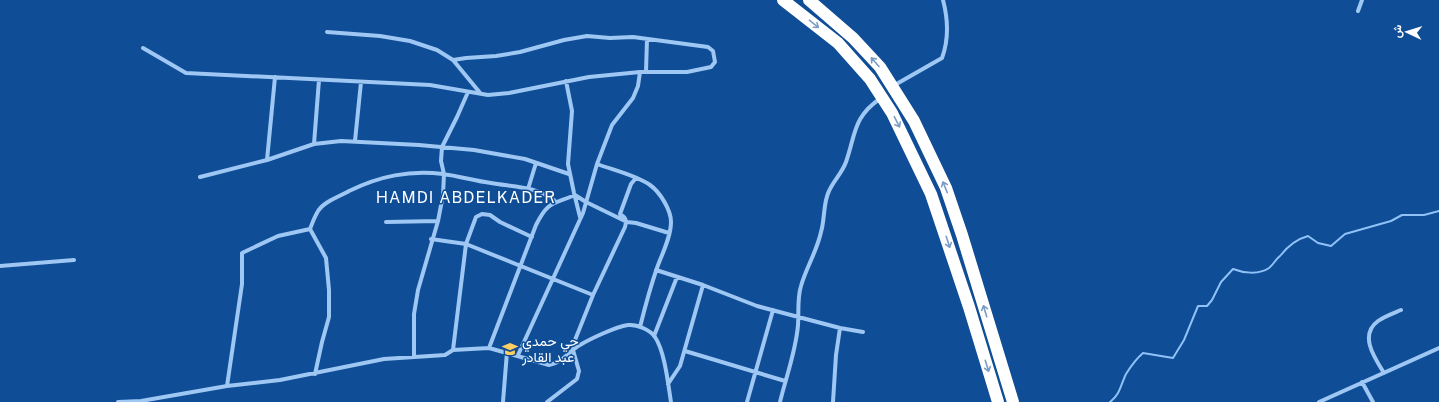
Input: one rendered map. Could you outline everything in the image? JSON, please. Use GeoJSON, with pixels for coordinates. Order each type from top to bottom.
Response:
{"type":"FeatureCollection","features":[{"type":"Feature","properties":{"kind":"highway"},"geometry":{"type":"LineString","coordinates":[[783,0],[838,43],[882,96],[902,130],[931,194],[964,292],[998,402]]}},
{"type":"Feature","properties":{"kind":"highway"},"geometry":{"type":"LineString","coordinates":[[809,0],[853,38],[880,67],[914,121],[946,188],[962,235],[1013,402]]}},
{"type":"Feature","properties":{"kind":"street"},"geometry":{"type":"LineString","coordinates":[[893,86],[942,58],[945,51],[948,32],[943,0]]}},
{"type":"Feature","properties":{"kind":"street"},"geometry":{"type":"LineString","coordinates":[[1358,11],[1362,0]]}},
{"type":"Feature","properties":{"kind":"street"},"geometry":{"type":"LineString","coordinates":[[327,32],[380,36],[410,41],[437,50],[453,60],[482,94]]}},
{"type":"Feature","properties":{"kind":"street"},"geometry":{"type":"LineString","coordinates":[[142,48],[186,73],[430,85],[488,95],[509,93],[589,77],[640,72],[687,72],[711,67],[715,62],[713,51],[708,47],[633,37],[610,38],[580,36],[502,55],[453,60]]}},
{"type":"Feature","properties":{"kind":"street"},"geometry":{"type":"LineString","coordinates":[[646,72],[647,39]]}},
{"type":"Feature","properties":{"kind":"street"},"geometry":{"type":"LineString","coordinates":[[518,355],[580,217],[597,164],[612,125],[633,98],[638,86],[640,72]]}},
{"type":"Feature","properties":{"kind":"street"},"geometry":{"type":"LineString","coordinates":[[267,160],[275,77]]}},
{"type":"Feature","properties":{"kind":"street"},"geometry":{"type":"LineString","coordinates":[[314,144],[319,80]]}},
{"type":"Feature","properties":{"kind":"street"},"geometry":{"type":"LineString","coordinates":[[566,81],[572,111],[568,164],[580,217]]}},
{"type":"Feature","properties":{"kind":"street"},"geometry":{"type":"LineString","coordinates":[[355,141],[361,82]]}},
{"type":"Feature","properties":{"kind":"street"},"geometry":{"type":"LineString","coordinates":[[414,357],[414,314],[418,290],[431,239],[438,220],[443,195],[444,174],[441,161],[442,147],[468,92]]}},
{"type":"Feature","properties":{"kind":"street"},"geometry":{"type":"LineString","coordinates":[[780,402],[798,325],[801,286],[822,232],[828,192],[846,162],[859,120],[871,105],[882,96]]}},
{"type":"Feature","properties":{"kind":"street"},"geometry":{"type":"LineString","coordinates":[[200,178],[267,160],[314,144],[341,141],[442,147],[481,151],[525,159],[570,174]]}},
{"type":"Feature","properties":{"kind":"street"},"geometry":{"type":"LineString","coordinates":[[528,189],[536,163]]}},
{"type":"Feature","properties":{"kind":"street"},"geometry":{"type":"LineString","coordinates":[[597,164],[642,181],[656,191],[667,207],[670,215],[671,222],[669,233],[656,270],[640,327]]}},
{"type":"Feature","properties":{"kind":"street"},"geometry":{"type":"LineString","coordinates":[[310,229],[317,211],[329,202],[367,182],[398,174],[444,174],[545,193],[556,202]]}},
{"type":"Feature","properties":{"kind":"street"},"geometry":{"type":"LineString","coordinates":[[624,219],[620,214],[631,184],[636,178]]}},
{"type":"Feature","properties":{"kind":"street"},"geometry":{"type":"LineString","coordinates":[[575,195],[586,202],[624,219],[669,233]]}},
{"type":"Feature","properties":{"kind":"street"},"geometry":{"type":"LineString","coordinates":[[489,348],[543,212],[549,205],[575,195]]}},
{"type":"Feature","properties":{"kind":"street"},"geometry":{"type":"LineString","coordinates":[[453,350],[466,244],[476,217],[482,214],[490,215],[500,222],[532,237]]}},
{"type":"Feature","properties":{"kind":"street"},"geometry":{"type":"LineString","coordinates":[[547,402],[577,379],[579,371],[574,350],[575,340],[624,219]]}},
{"type":"Feature","properties":{"kind":"street"},"geometry":{"type":"LineString","coordinates":[[386,222],[438,220]]}},
{"type":"Feature","properties":{"kind":"street"},"geometry":{"type":"LineString","coordinates":[[310,229],[326,258],[329,290],[329,317],[315,374]]}},
{"type":"Feature","properties":{"kind":"street"},"geometry":{"type":"LineString","coordinates":[[227,386],[242,284],[242,253],[278,236],[310,229]]}},
{"type":"Feature","properties":{"kind":"street"},"geometry":{"type":"LineString","coordinates":[[431,239],[466,244],[593,295]]}},
{"type":"Feature","properties":{"kind":"street"},"geometry":{"type":"LineString","coordinates":[[0,266],[74,260]]}},
{"type":"Feature","properties":{"kind":"street"},"geometry":{"type":"LineString","coordinates":[[656,270],[702,285],[734,298],[798,318],[863,332]]}},
{"type":"Feature","properties":{"kind":"street"},"geometry":{"type":"LineString","coordinates":[[654,336],[677,277]]}},
{"type":"Feature","properties":{"kind":"street"},"geometry":{"type":"LineString","coordinates":[[668,384],[678,370],[685,351],[702,285]]}},
{"type":"Feature","properties":{"kind":"street"},"geometry":{"type":"LineString","coordinates":[[747,402],[773,310]]}},
{"type":"Feature","properties":{"kind":"street"},"geometry":{"type":"LineString","coordinates":[[1384,373],[1376,362],[1371,349],[1368,339],[1369,333],[1372,327],[1379,321],[1401,310]]}},
{"type":"Feature","properties":{"kind":"street"},"geometry":{"type":"LineString","coordinates":[[118,402],[141,401],[227,386],[280,380],[384,359],[445,355],[453,350],[489,348],[549,365],[555,364],[581,344],[628,325],[640,327],[649,331],[654,336],[660,349],[672,402]]}},
{"type":"Feature","properties":{"kind":"street"},"geometry":{"type":"LineString","coordinates":[[833,402],[836,355],[840,328]]}},
{"type":"Feature","properties":{"kind":"street"},"geometry":{"type":"LineString","coordinates":[[575,340],[581,344]]}},
{"type":"Feature","properties":{"kind":"street"},"geometry":{"type":"LineString","coordinates":[[1319,402],[1439,348]]}},
{"type":"Feature","properties":{"kind":"street"},"geometry":{"type":"LineString","coordinates":[[685,351],[785,381]]}},
{"type":"Feature","properties":{"kind":"street"},"geometry":{"type":"LineString","coordinates":[[503,402],[507,352]]}},
{"type":"Feature","properties":{"kind":"street"},"geometry":{"type":"LineString","coordinates":[[1362,382],[1373,402]]}},
{"type":"Feature","properties":{"kind":"waterway"},"geometry":{"type":"LineString","coordinates":[[1110,402],[1118,393],[1130,368],[1143,353],[1173,358],[1184,340],[1198,306],[1207,306],[1212,300],[1221,282],[1233,269],[1241,272],[1261,272],[1270,267],[1292,244],[1308,236],[1318,243],[1331,246],[1345,234],[1391,221],[1402,215],[1424,215],[1439,211]]}},
{"type":"Feature","properties":{"kind":"place","name":"حي حمدي عبد القادر"},"geometry":{"type":"Point","coordinates":[510,349]}},
{"type":"Feature","properties":{"kind":"district","name":"HAMDI ABDELKADER"},"geometry":{"type":"Point","coordinates":[466,197]}}]}
